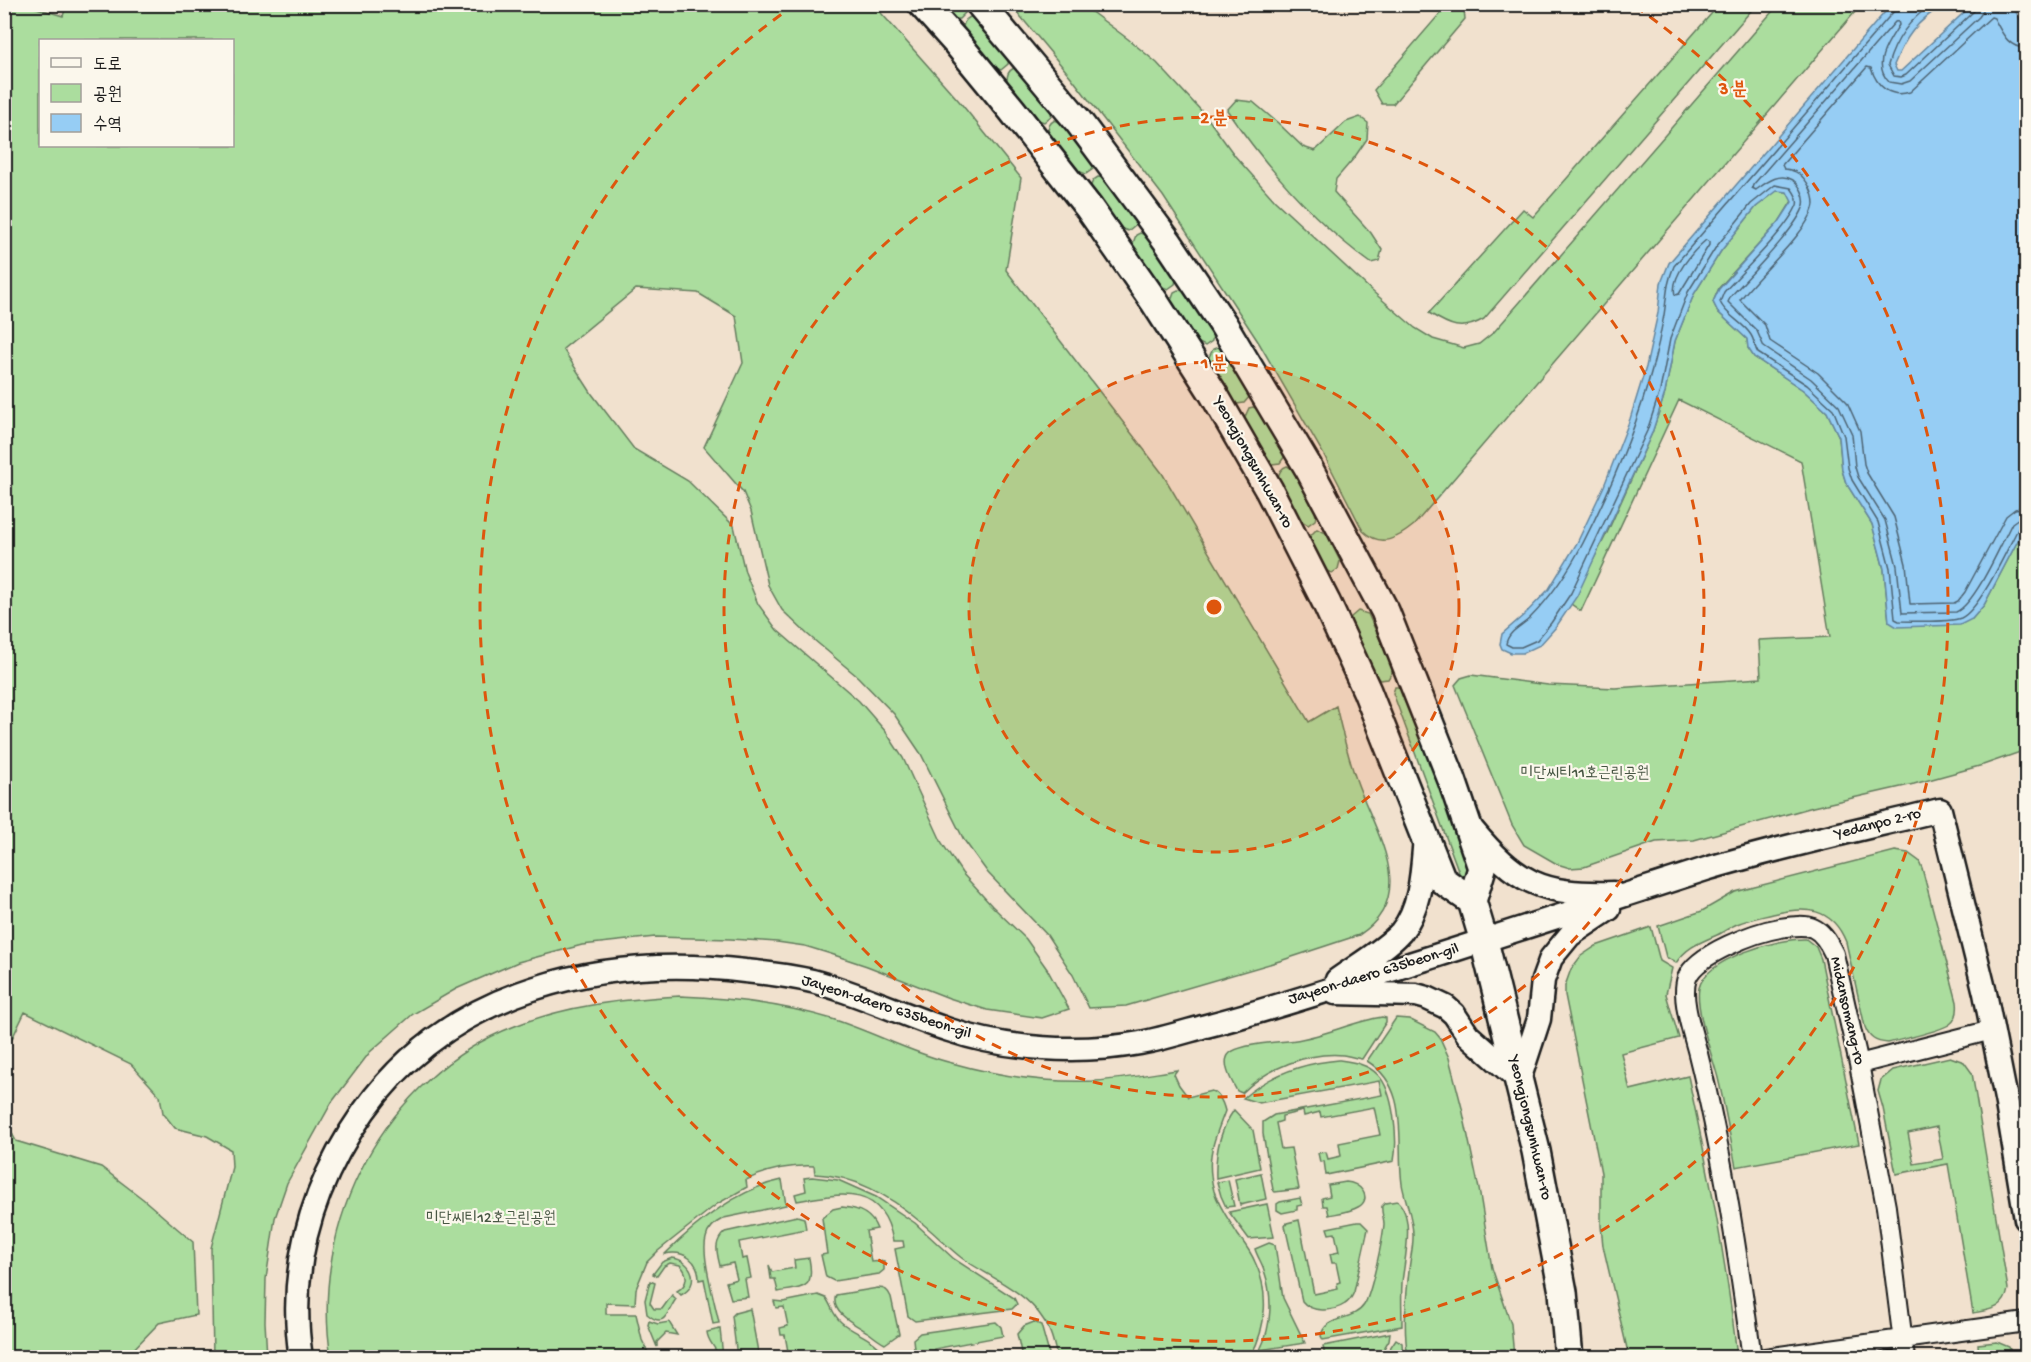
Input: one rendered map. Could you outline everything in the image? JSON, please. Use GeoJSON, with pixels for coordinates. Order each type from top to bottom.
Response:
{"type":"FeatureCollection","features":[{"type":"Feature","properties":{"kind":"main road","name":"Yeongjongsunhwan-ro"},"geometry":{"type":"LineString","coordinates":[[922,4],[984,76],[1089,208],[1154,301],[1213,393],[1269,490],[1326,602],[1367,692],[1442,880],[1472,901],[1485,941],[1536,1151],[1563,1292],[1569,1358]]}},
{"type":"Feature","properties":{"kind":"main road"},"geometry":{"type":"LineString","coordinates":[[980,4],[1039,72],[1117,171],[1168,242],[1223,324],[1308,466],[1385,611],[1452,780],[1482,868],[1472,901]]}},
{"type":"Feature","properties":{"kind":"street","name":"Yedanpo 2-ro"},"geometry":{"type":"LineString","coordinates":[[1485,941],[1707,869],[1796,844],[1940,810],[1985,993],[2007,1104],[2026,1219]]}},
{"type":"Feature","properties":{"kind":"street"},"geometry":{"type":"LineString","coordinates":[[1466,822],[1501,861],[1537,884],[1564,892],[1589,894],[1636,892]]}},
{"type":"Feature","properties":{"kind":"street"},"geometry":{"type":"LineString","coordinates":[[1321,992],[1391,941],[1405,927],[1419,893],[1425,836]]}},
{"type":"Feature","properties":{"kind":"street"},"geometry":{"type":"LineString","coordinates":[[1321,992],[1388,996],[1416,995],[1427,998],[1446,1007],[1454,1014],[1468,1035],[1519,1080],[1539,1019],[1543,980],[1555,953],[1570,935],[1636,892]]}},
{"type":"Feature","properties":{"kind":"street","name":"Midansomang-ro"},"geometry":{"type":"LineString","coordinates":[[1752,1358],[1721,1159],[1685,994],[1687,978],[1694,966],[1741,939],[1763,931],[1796,926],[1807,926],[1818,930],[1826,938],[1834,954],[1859,1064],[1886,1207],[1905,1358]]}},
{"type":"Feature","properties":{"kind":"street","name":"Jayeon-daero 635beon-gil"},"geometry":{"type":"LineString","coordinates":[[301,1358],[297,1329],[298,1285],[305,1233],[321,1184],[344,1139],[372,1099],[400,1067],[439,1034],[477,1011],[536,987],[596,973],[656,966],[716,968],[775,974],[811,981],[860,996],[951,1031],[986,1040],[1037,1047],[1094,1048],[1142,1043],[1242,1017],[1485,941]]}},
{"type":"Feature","properties":{"kind":"street"},"geometry":{"type":"LineString","coordinates":[[1859,1064],[1992,1030]]}},
{"type":"Feature","properties":{"kind":"street"},"geometry":{"type":"LineString","coordinates":[[1765,1358],[2026,1322]]}},
{"type":"Feature","properties":{"kind":"green space"},"geometry":{"type":"Polygon","coordinates":[[[67,4],[874,5],[959,101],[1021,178],[1006,270],[1162,473],[1309,722],[1336,706],[1354,773],[1382,842],[1388,863],[1390,883],[1387,902],[1377,919],[1359,935],[1283,960],[1126,1006],[1089,1008],[1073,975],[1047,935],[988,873],[964,840],[921,754],[894,714],[858,677],[782,610],[768,585],[751,511],[743,492],[704,447],[743,363],[736,316],[698,293],[636,289],[563,349],[592,394],[634,449],[688,481],[734,526],[745,572],[758,604],[777,630],[859,701],[886,732],[903,758],[942,843],[962,873],[1026,939],[1047,969],[1069,1009],[1042,1018],[987,1010],[831,954],[805,946],[777,942],[655,937],[582,945],[518,962],[456,989],[413,1014],[370,1052],[332,1102],[287,1183],[275,1218],[266,1279],[267,1357],[213,1357],[211,1248],[232,1167],[231,1150],[207,1136],[175,1128],[163,1113],[160,1096],[131,1064],[25,1012],[5,1053],[5,5],[27,5],[63,16],[67,4]]]}},
{"type":"Feature","properties":{"kind":"green space"},"geometry":{"type":"Polygon","coordinates":[[[939,5],[965,5],[965,13],[959,19],[955,19],[939,5]]]}},
{"type":"Feature","properties":{"kind":"green space"},"geometry":{"type":"Polygon","coordinates":[[[1011,5],[1082,5],[1128,39],[1157,63],[1206,116],[1235,156],[1275,201],[1372,291],[1415,328],[1433,339],[1464,348],[1479,344],[1494,332],[1778,5],[1861,5],[1414,525],[1395,538],[1383,540],[1376,539],[1363,531],[1324,455],[1259,343],[1163,196],[1071,77],[1011,5]]]}},
{"type":"Feature","properties":{"kind":"green space"},"geometry":{"type":"Polygon","coordinates":[[[1455,5],[1464,10],[1465,19],[1393,104],[1382,104],[1374,90],[1443,10],[1455,5]]]}},
{"type":"Feature","properties":{"kind":"green space"},"geometry":{"type":"Polygon","coordinates":[[[1719,5],[1756,5],[1484,319],[1469,325],[1456,326],[1429,313],[1523,209],[1533,217],[1719,5]]]}},
{"type":"Feature","properties":{"kind":"green space"},"geometry":{"type":"Polygon","coordinates":[[[970,17],[975,18],[1009,56],[1008,64],[1001,70],[994,67],[963,30],[964,22],[970,17]]]}},
{"type":"Feature","properties":{"kind":"green space"},"geometry":{"type":"Polygon","coordinates":[[[1014,68],[1020,69],[1052,108],[1051,116],[1044,122],[1036,119],[1007,81],[1008,73],[1014,68]]]}},
{"type":"Feature","properties":{"kind":"green space"},"geometry":{"type":"Polygon","coordinates":[[[1236,100],[1253,102],[1303,147],[1315,151],[1346,122],[1360,117],[1368,123],[1367,139],[1336,179],[1334,192],[1371,233],[1382,250],[1379,261],[1371,263],[1350,247],[1311,212],[1275,173],[1227,110],[1236,100]]]}},
{"type":"Feature","properties":{"kind":"green space"},"geometry":{"type":"Polygon","coordinates":[[[1055,120],[1066,125],[1094,165],[1093,169],[1086,174],[1078,171],[1048,134],[1049,125],[1055,120]]]}},
{"type":"Feature","properties":{"kind":"green space"},"geometry":{"type":"Polygon","coordinates":[[[1098,177],[1104,178],[1136,221],[1128,231],[1120,228],[1090,190],[1092,182],[1098,177]]]}},
{"type":"Feature","properties":{"kind":"green space","name":"미단씨티11호근린공원"},"geometry":{"type":"Polygon","coordinates":[[[1776,191],[1787,192],[1792,201],[1779,222],[1719,288],[1713,302],[1718,312],[1747,339],[1748,348],[1754,357],[1803,390],[1827,412],[1839,437],[1842,470],[1846,483],[1872,524],[1884,569],[1889,622],[1972,619],[1984,605],[2026,525],[2026,750],[1983,765],[1914,784],[1813,807],[1694,840],[1656,842],[1584,867],[1570,868],[1557,864],[1524,845],[1512,825],[1455,685],[1461,678],[1471,675],[1548,685],[1615,688],[1761,678],[1759,640],[1830,637],[1801,461],[1679,400],[1581,611],[1571,604],[1607,533],[1652,433],[1665,393],[1675,341],[1694,294],[1721,251],[1756,207],[1776,191]]]}},
{"type":"Feature","properties":{"kind":"green space"},"geometry":{"type":"Polygon","coordinates":[[[1140,233],[1146,235],[1176,276],[1175,284],[1168,289],[1160,286],[1132,246],[1136,235],[1140,233]]]}},
{"type":"Feature","properties":{"kind":"green space"},"geometry":{"type":"Polygon","coordinates":[[[1184,291],[1189,296],[1213,332],[1212,341],[1205,346],[1197,342],[1170,303],[1174,292],[1184,291]]]}},
{"type":"Feature","properties":{"kind":"green space"},"geometry":{"type":"Polygon","coordinates":[[[1218,347],[1223,349],[1249,392],[1250,396],[1244,403],[1237,404],[1233,401],[1208,359],[1213,349],[1218,347]]]}},
{"type":"Feature","properties":{"kind":"green space"},"geometry":{"type":"Polygon","coordinates":[[[1249,408],[1258,409],[1285,452],[1280,463],[1272,464],[1268,461],[1244,419],[1249,408]]]}},
{"type":"Feature","properties":{"kind":"green space"},"geometry":{"type":"Polygon","coordinates":[[[1287,466],[1302,482],[1314,508],[1315,520],[1308,525],[1300,520],[1278,478],[1281,470],[1287,466]]]}},
{"type":"Feature","properties":{"kind":"green space"},"geometry":{"type":"Polygon","coordinates":[[[1317,529],[1326,533],[1340,561],[1338,569],[1332,573],[1324,570],[1310,540],[1310,536],[1317,529]]]}},
{"type":"Feature","properties":{"kind":"green space"},"geometry":{"type":"Polygon","coordinates":[[[1358,611],[1368,614],[1393,668],[1388,679],[1380,680],[1374,675],[1351,623],[1351,617],[1358,611]]]}},
{"type":"Feature","properties":{"kind":"green space"},"geometry":{"type":"Polygon","coordinates":[[[1395,687],[1403,692],[1445,796],[1473,873],[1468,883],[1461,878],[1393,693],[1395,687]]]}},
{"type":"Feature","properties":{"kind":"green space"},"geometry":{"type":"Polygon","coordinates":[[[1895,851],[1908,853],[1919,861],[1922,868],[1957,1002],[1956,1017],[1945,1027],[1888,1043],[1879,1042],[1871,1037],[1865,1027],[1846,942],[1833,922],[1816,912],[1785,911],[1746,921],[1694,946],[1676,963],[1666,957],[1658,926],[1702,911],[1735,892],[1895,851]]]}},
{"type":"Feature","properties":{"kind":"green space"},"geometry":{"type":"Polygon","coordinates":[[[1651,927],[1660,961],[1672,968],[1666,994],[1679,1038],[1621,1053],[1630,1090],[1688,1076],[1716,1216],[1737,1357],[1629,1357],[1603,1246],[1601,1173],[1565,986],[1571,969],[1581,956],[1596,946],[1651,927]]]}},
{"type":"Feature","properties":{"kind":"green space"},"geometry":{"type":"Polygon","coordinates":[[[1806,939],[1816,947],[1821,959],[1859,1144],[1736,1167],[1718,1078],[1699,1008],[1699,988],[1705,977],[1729,959],[1762,946],[1806,939]]]}},
{"type":"Feature","properties":{"kind":"green space","name":"미단씨티12호근린공원"},"geometry":{"type":"Polygon","coordinates":[[[680,996],[719,998],[795,1009],[847,1024],[937,1059],[1005,1075],[1041,1080],[1096,1081],[1177,1070],[1174,1074],[1188,1097],[1214,1092],[1225,1111],[1212,1150],[1210,1168],[1214,1191],[1224,1213],[1253,1258],[1263,1285],[1263,1321],[1251,1355],[1248,1358],[1057,1357],[1046,1323],[1027,1300],[963,1259],[907,1211],[870,1188],[843,1178],[815,1174],[814,1166],[797,1166],[762,1173],[746,1180],[747,1187],[717,1204],[647,1262],[636,1289],[635,1304],[606,1303],[606,1314],[636,1314],[642,1340],[650,1357],[331,1357],[327,1306],[332,1256],[345,1207],[366,1160],[394,1117],[428,1080],[469,1049],[515,1026],[535,1019],[596,1004],[680,996]]]}},
{"type":"Feature","properties":{"kind":"green space"},"geometry":{"type":"Polygon","coordinates":[[[1382,1017],[1386,1018],[1386,1022],[1362,1059],[1330,1055],[1302,1059],[1263,1076],[1242,1093],[1237,1091],[1232,1083],[1227,1067],[1227,1057],[1241,1047],[1300,1039],[1382,1017]]]}},
{"type":"Feature","properties":{"kind":"green space"},"geometry":{"type":"Polygon","coordinates":[[[1396,1018],[1409,1019],[1435,1032],[1449,1058],[1479,1189],[1492,1268],[1511,1324],[1514,1357],[1408,1357],[1405,1314],[1413,1231],[1402,1184],[1399,1116],[1390,1086],[1381,1072],[1367,1061],[1396,1018]]]}},
{"type":"Feature","properties":{"kind":"green space"},"geometry":{"type":"Polygon","coordinates":[[[1950,1057],[1964,1062],[1972,1073],[2008,1289],[2004,1301],[1996,1307],[1973,1313],[1948,1164],[1896,1174],[1878,1091],[1881,1080],[1893,1070],[1950,1057]],[[1937,1127],[1908,1133],[1914,1164],[1943,1159],[1937,1127]]]}},
{"type":"Feature","properties":{"kind":"green space"},"geometry":{"type":"Polygon","coordinates":[[[1339,1060],[1370,1068],[1383,1082],[1388,1092],[1393,1116],[1394,1161],[1326,1175],[1324,1161],[1320,1162],[1318,1153],[1326,1152],[1328,1159],[1341,1156],[1339,1143],[1380,1135],[1374,1107],[1321,1117],[1320,1112],[1304,1116],[1303,1111],[1282,1116],[1282,1121],[1276,1123],[1281,1149],[1291,1148],[1299,1189],[1275,1192],[1263,1134],[1263,1122],[1274,1115],[1382,1095],[1379,1081],[1259,1103],[1243,1098],[1265,1082],[1288,1071],[1339,1060]]]}},
{"type":"Feature","properties":{"kind":"green space"},"geometry":{"type":"Polygon","coordinates":[[[1234,1110],[1253,1130],[1260,1168],[1216,1178],[1219,1142],[1234,1110]]]}},
{"type":"Feature","properties":{"kind":"green space"},"geometry":{"type":"Polygon","coordinates":[[[4,1118],[16,1141],[101,1167],[193,1242],[196,1315],[159,1323],[126,1357],[5,1357],[4,1118]]]}},
{"type":"Feature","properties":{"kind":"green space"},"geometry":{"type":"Polygon","coordinates":[[[1261,1173],[1266,1199],[1240,1205],[1235,1179],[1261,1173]]]}},
{"type":"Feature","properties":{"kind":"green space"},"geometry":{"type":"Polygon","coordinates":[[[804,1178],[838,1180],[876,1197],[915,1223],[954,1259],[1014,1298],[1017,1304],[1012,1309],[915,1321],[908,1316],[895,1249],[904,1247],[903,1241],[893,1241],[888,1223],[880,1210],[870,1201],[844,1195],[797,1201],[795,1194],[806,1191],[804,1178]]]}},
{"type":"Feature","properties":{"kind":"green space"},"geometry":{"type":"Polygon","coordinates":[[[782,1180],[786,1205],[724,1218],[715,1223],[709,1231],[706,1238],[705,1256],[719,1323],[713,1324],[704,1279],[699,1280],[693,1262],[684,1255],[665,1254],[690,1230],[719,1208],[749,1191],[782,1180]]]}},
{"type":"Feature","properties":{"kind":"green space"},"geometry":{"type":"Polygon","coordinates":[[[1228,1180],[1234,1206],[1226,1207],[1217,1182],[1228,1180]]]}},
{"type":"Feature","properties":{"kind":"green space"},"geometry":{"type":"Polygon","coordinates":[[[1346,1182],[1356,1185],[1363,1191],[1365,1199],[1363,1203],[1355,1209],[1329,1215],[1327,1206],[1323,1206],[1322,1198],[1330,1196],[1328,1185],[1346,1182]]]}},
{"type":"Feature","properties":{"kind":"green space"},"geometry":{"type":"Polygon","coordinates":[[[1300,1198],[1302,1205],[1297,1206],[1297,1210],[1282,1213],[1277,1210],[1277,1204],[1280,1202],[1300,1198]]]}},
{"type":"Feature","properties":{"kind":"green space"},"geometry":{"type":"Polygon","coordinates":[[[1397,1201],[1403,1208],[1407,1228],[1402,1283],[1402,1326],[1323,1340],[1321,1336],[1328,1325],[1353,1314],[1364,1305],[1373,1279],[1381,1241],[1384,1224],[1382,1206],[1385,1203],[1397,1201]]]}},
{"type":"Feature","properties":{"kind":"green space"},"geometry":{"type":"Polygon","coordinates":[[[1267,1204],[1274,1237],[1249,1239],[1229,1212],[1267,1204]]]}},
{"type":"Feature","properties":{"kind":"green space"},"geometry":{"type":"Polygon","coordinates":[[[842,1207],[868,1215],[877,1229],[866,1231],[871,1262],[884,1261],[884,1270],[879,1274],[834,1281],[826,1277],[821,1255],[827,1254],[822,1218],[833,1209],[842,1207]]]}},
{"type":"Feature","properties":{"kind":"green space"},"geometry":{"type":"Polygon","coordinates":[[[797,1216],[804,1218],[806,1229],[739,1242],[742,1259],[747,1258],[751,1278],[745,1279],[748,1297],[731,1299],[726,1282],[737,1279],[733,1263],[720,1266],[717,1244],[721,1236],[725,1232],[797,1216]]]}},
{"type":"Feature","properties":{"kind":"green space"},"geometry":{"type":"Polygon","coordinates":[[[1299,1220],[1314,1294],[1338,1289],[1337,1283],[1340,1282],[1336,1263],[1332,1263],[1330,1254],[1339,1252],[1335,1233],[1329,1234],[1327,1228],[1361,1222],[1368,1229],[1354,1292],[1348,1302],[1340,1307],[1322,1310],[1311,1308],[1302,1301],[1285,1226],[1287,1223],[1299,1220]]]}},
{"type":"Feature","properties":{"kind":"green space"},"geometry":{"type":"Polygon","coordinates":[[[1269,1243],[1275,1245],[1283,1298],[1305,1343],[1260,1350],[1269,1321],[1270,1300],[1267,1280],[1255,1249],[1269,1243]]]}},
{"type":"Feature","properties":{"kind":"green space"},"geometry":{"type":"Polygon","coordinates":[[[672,1258],[685,1263],[692,1273],[691,1285],[681,1295],[677,1291],[685,1283],[686,1276],[680,1265],[670,1263],[664,1266],[657,1276],[653,1274],[662,1262],[672,1258]]]}},
{"type":"Feature","properties":{"kind":"green space"},"geometry":{"type":"Polygon","coordinates":[[[809,1258],[810,1276],[806,1285],[778,1292],[775,1279],[771,1279],[769,1265],[772,1272],[795,1268],[794,1260],[809,1258]]]}},
{"type":"Feature","properties":{"kind":"green space"},"geometry":{"type":"Polygon","coordinates":[[[650,1281],[655,1283],[650,1303],[654,1309],[662,1309],[672,1295],[676,1299],[662,1319],[658,1320],[647,1314],[645,1300],[650,1281]]]}},
{"type":"Feature","properties":{"kind":"green space"},"geometry":{"type":"Polygon","coordinates":[[[878,1288],[886,1290],[891,1297],[899,1334],[885,1344],[845,1318],[835,1301],[836,1295],[878,1288]]]}},
{"type":"Feature","properties":{"kind":"green space"},"geometry":{"type":"Polygon","coordinates":[[[818,1295],[826,1298],[841,1322],[871,1341],[885,1357],[789,1357],[785,1335],[781,1335],[780,1328],[788,1326],[784,1307],[776,1308],[774,1301],[783,1302],[818,1295]]]}},
{"type":"Feature","properties":{"kind":"green space"},"geometry":{"type":"Polygon","coordinates":[[[750,1309],[759,1357],[737,1357],[732,1316],[750,1309]]]}},
{"type":"Feature","properties":{"kind":"green space"},"geometry":{"type":"Polygon","coordinates":[[[649,1321],[658,1324],[669,1322],[677,1335],[666,1333],[657,1342],[657,1347],[648,1325],[649,1321]]]}},
{"type":"Feature","properties":{"kind":"green space"},"geometry":{"type":"Polygon","coordinates":[[[996,1322],[1001,1327],[1003,1336],[934,1349],[935,1357],[915,1357],[913,1339],[920,1333],[996,1322]]]}},
{"type":"Feature","properties":{"kind":"green space"},"geometry":{"type":"Polygon","coordinates":[[[1034,1322],[1041,1325],[1050,1357],[1022,1357],[1017,1334],[1024,1326],[1034,1322]]]}},
{"type":"Feature","properties":{"kind":"green space"},"geometry":{"type":"Polygon","coordinates":[[[720,1329],[723,1357],[718,1357],[707,1332],[720,1329]]]}},
{"type":"Feature","properties":{"kind":"green space"},"geometry":{"type":"Polygon","coordinates":[[[1390,1333],[1389,1340],[1379,1357],[1325,1357],[1323,1346],[1390,1333]]]}},
{"type":"Feature","properties":{"kind":"green space"},"geometry":{"type":"Polygon","coordinates":[[[1396,1339],[1402,1343],[1403,1357],[1384,1357],[1396,1339]]]}},
{"type":"Feature","properties":{"kind":"green space"},"geometry":{"type":"Polygon","coordinates":[[[1997,1342],[2009,1347],[2013,1357],[1979,1357],[1978,1344],[1997,1342]]]}},
{"type":"Feature","properties":{"kind":"water"},"geometry":{"type":"Polygon","coordinates":[[[1891,5],[1943,5],[1926,17],[1908,38],[1894,65],[1897,71],[1901,71],[1972,5],[2012,5],[2026,30],[2026,525],[1984,605],[1972,619],[1960,625],[1897,627],[1889,622],[1884,569],[1872,524],[1846,483],[1842,470],[1839,437],[1827,412],[1803,390],[1754,357],[1748,348],[1747,339],[1718,312],[1713,302],[1719,289],[1779,222],[1792,202],[1787,192],[1777,191],[1756,207],[1721,251],[1694,294],[1675,341],[1665,393],[1652,433],[1577,596],[1556,627],[1540,645],[1523,653],[1511,653],[1502,649],[1500,644],[1502,634],[1549,589],[1577,543],[1604,486],[1630,419],[1646,367],[1658,313],[1661,283],[1669,263],[1891,5]]]}}]}
